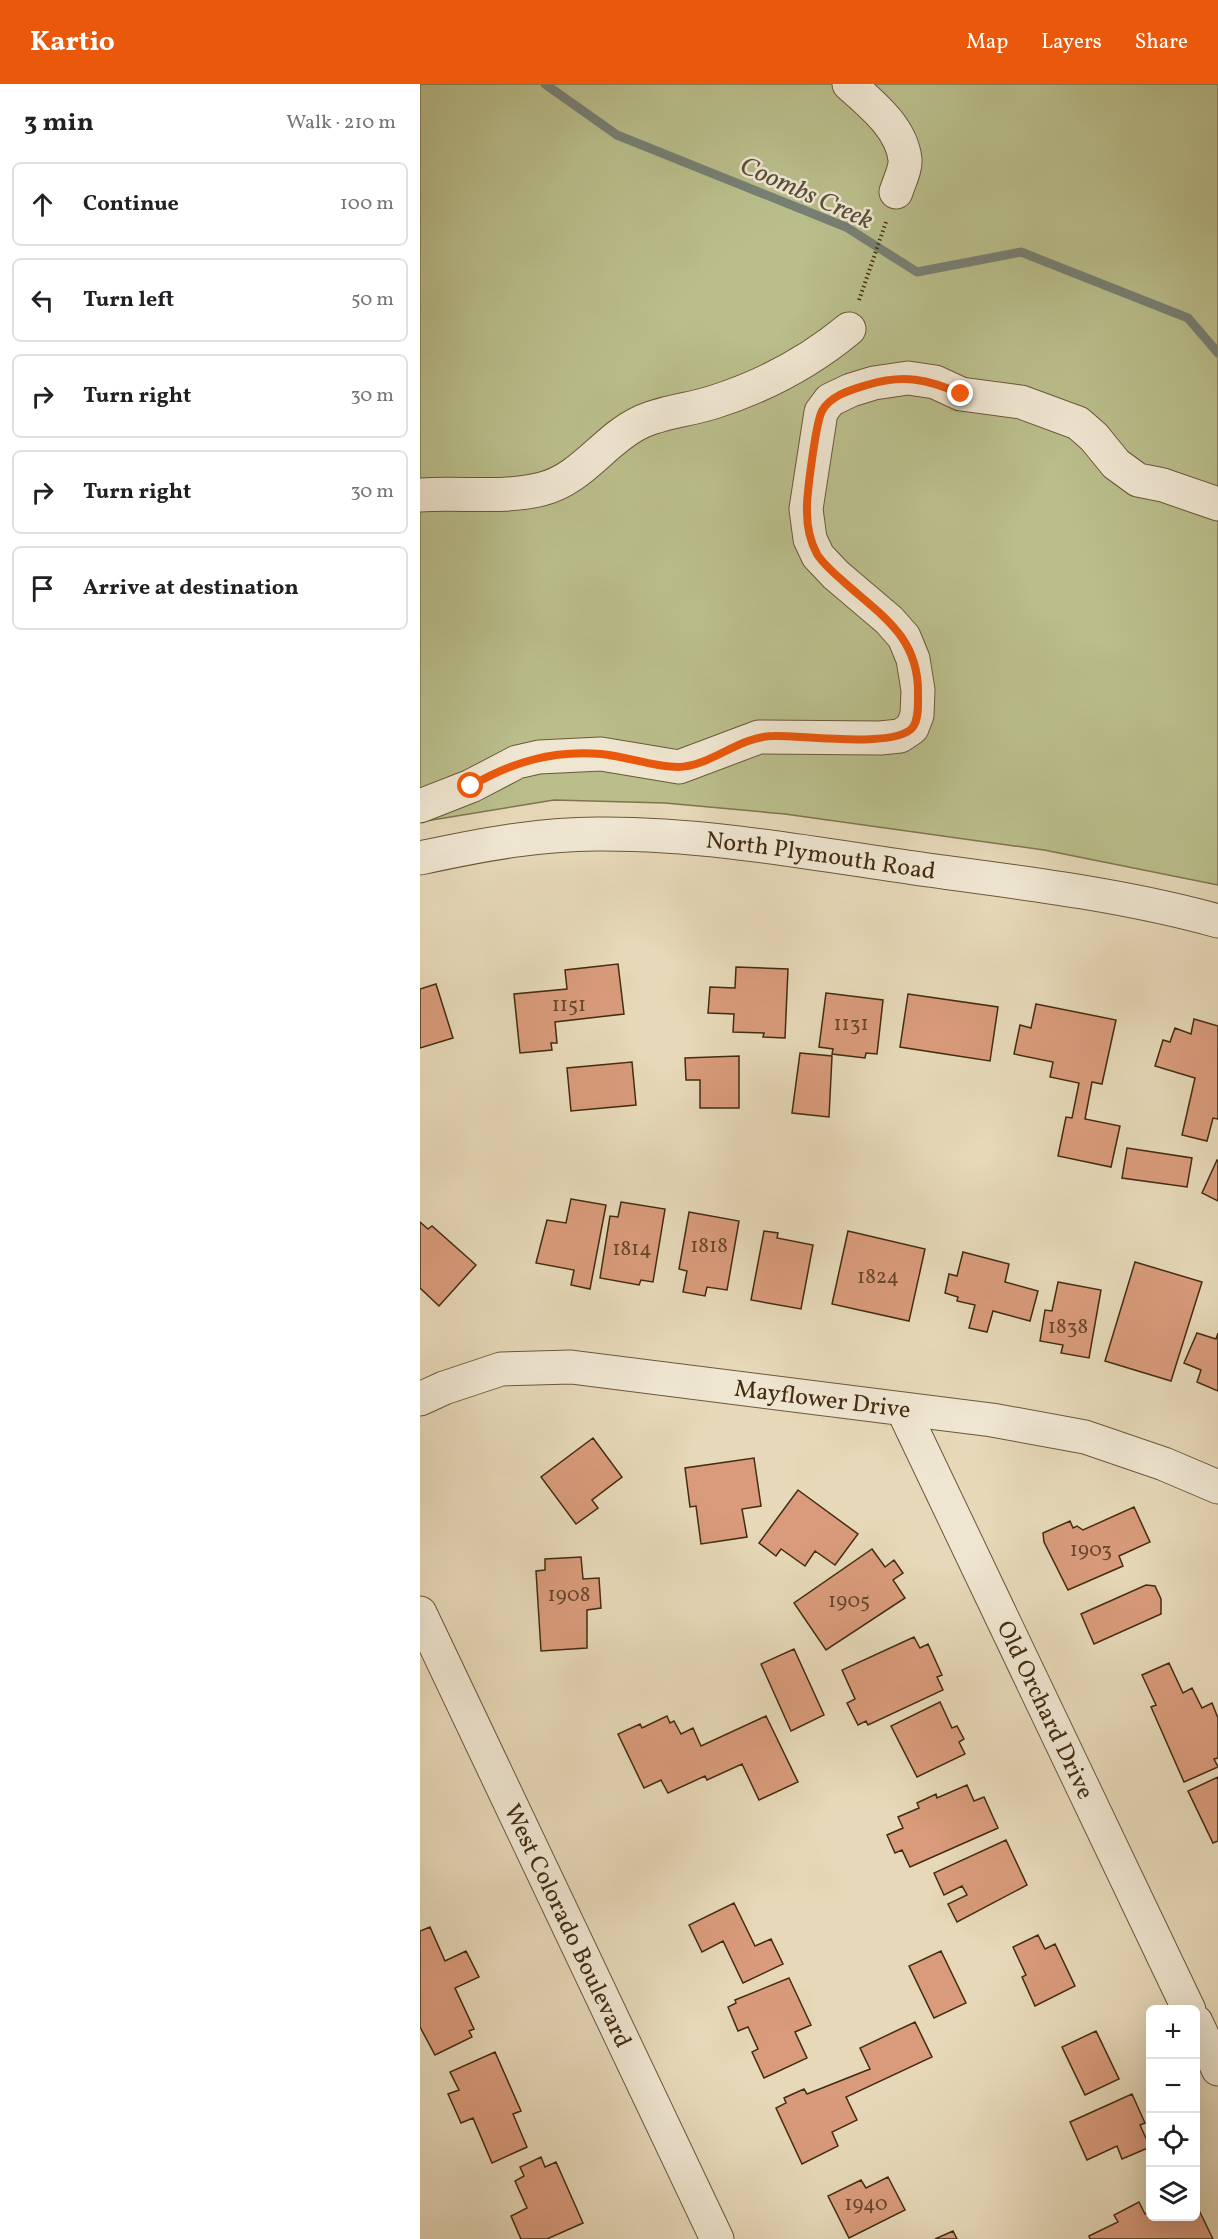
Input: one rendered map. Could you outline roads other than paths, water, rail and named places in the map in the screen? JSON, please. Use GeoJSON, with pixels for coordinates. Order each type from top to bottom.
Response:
{"type":"FeatureCollection","features":[{"type":"Feature","properties":{"kind":"street"},"geometry":{"type":"LineString","coordinates":[[849,84],[880,112],[901,147],[905,161],[896,192]]}},
{"type":"Feature","properties":{"kind":"street"},"geometry":{"type":"LineString","coordinates":[[420,495],[487,494],[543,489],[567,480],[640,422],[713,402],[777,377],[827,347],[849,329]]}},
{"type":"Feature","properties":{"kind":"street"},"geometry":{"type":"LineString","coordinates":[[420,806],[471,786],[517,762],[539,757],[601,754],[679,767],[759,737],[880,738],[900,736],[912,728],[917,715],[918,690],[913,659],[904,637],[889,620],[836,575],[818,556],[810,539],[806,509],[821,412],[830,400],[851,390],[908,378],[934,382],[961,394],[1021,402],[1078,423],[1094,437],[1116,464],[1138,480],[1163,485],[1218,504]]}},
{"type":"Feature","properties":{"kind":"street","name":"North Plymouth Road"},"geometry":{"type":"LineString","coordinates":[[420,858],[527,838],[603,834],[678,838],[753,845],[1029,884],[1176,909],[1218,921]]}},
{"type":"Feature","properties":{"kind":"street","name":"Mayflower Drive"},"geometry":{"type":"LineString","coordinates":[[420,1399],[444,1388],[501,1369],[571,1367],[992,1420],[1085,1437],[1164,1464],[1218,1487]]}},
{"type":"Feature","properties":{"kind":"street","name":"Old Orchard Drive"},"geometry":{"type":"LineString","coordinates":[[903,1410],[1187,2005]]}},
{"type":"Feature","properties":{"kind":"street","name":"West Colorado Boulevard"},"geometry":{"type":"LineString","coordinates":[[420,1613],[717,2239]]}},
{"type":"Feature","properties":{"kind":"street"},"geometry":{"type":"LineString","coordinates":[[1200,2031],[1218,2070]]}},
{"type":"Feature","properties":{"kind":"waterway","name":"Coombs Creek"},"geometry":{"type":"LineString","coordinates":[[545,84],[617,135],[846,227],[917,272],[1021,252],[1188,318],[1218,353]]}}]}
